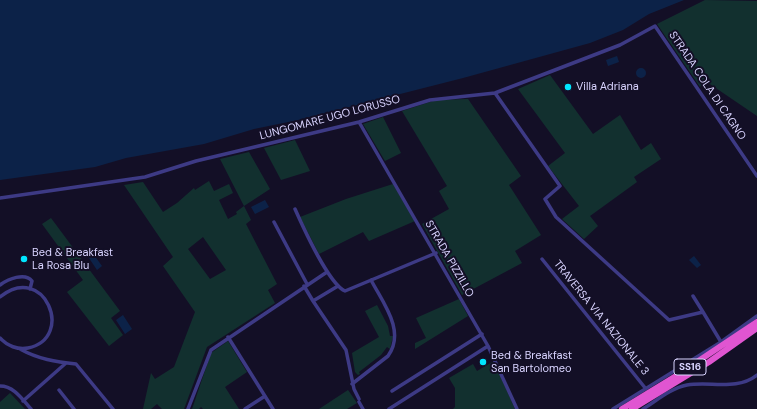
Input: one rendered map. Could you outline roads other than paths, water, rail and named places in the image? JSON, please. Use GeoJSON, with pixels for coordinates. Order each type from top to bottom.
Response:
{"type":"FeatureCollection","features":[{"type":"Feature","properties":{"kind":"highway","name":"SS16"},"geometry":{"type":"LineString","coordinates":[[622,409],[676,376],[757,322]]}},
{"type":"Feature","properties":{"kind":"highway","name":"SS16"},"geometry":{"type":"LineString","coordinates":[[632,409],[709,362],[757,328]]}},
{"type":"Feature","properties":{"kind":"street","name":"LUNGOMARE UGO LORUSSO"},"geometry":{"type":"LineString","coordinates":[[0,198],[145,177],[196,161],[359,122],[430,100],[495,93],[620,45],[655,26]]}},
{"type":"Feature","properties":{"kind":"street","name":"STRADA COLA DI CAGNO"},"geometry":{"type":"LineString","coordinates":[[655,26],[757,176]]}},
{"type":"Feature","properties":{"kind":"street"},"geometry":{"type":"LineString","coordinates":[[495,93],[560,186],[545,199],[556,218],[670,320],[703,312]]}},
{"type":"Feature","properties":{"kind":"street","name":"STRADA PIZZILLO"},"geometry":{"type":"LineString","coordinates":[[359,122],[482,334],[517,409]]}},
{"type":"Feature","properties":{"kind":"street"},"geometry":{"type":"LineString","coordinates":[[295,210],[316,253],[326,268],[326,272],[338,286],[345,291],[436,253]]}},
{"type":"Feature","properties":{"kind":"street"},"geometry":{"type":"LineString","coordinates":[[274,222],[313,301],[346,350],[352,384],[363,409]]}},
{"type":"Feature","properties":{"kind":"street","name":"TRAVERSA VIA NAZIONALE 3"},"geometry":{"type":"LineString","coordinates":[[542,259],[646,389]]}},
{"type":"Feature","properties":{"kind":"street"},"geometry":{"type":"LineString","coordinates":[[188,409],[211,350],[228,337],[326,272]]}},
{"type":"Feature","properties":{"kind":"street"},"geometry":{"type":"LineString","coordinates":[[0,285],[11,279],[24,277],[31,279],[32,281],[30,289]]}},
{"type":"Feature","properties":{"kind":"street"},"geometry":{"type":"LineString","coordinates":[[352,384],[388,356],[392,350],[395,338],[394,325],[371,280]]}},
{"type":"Feature","properties":{"kind":"street"},"geometry":{"type":"LineString","coordinates":[[313,301],[338,286]]}},
{"type":"Feature","properties":{"kind":"street"},"geometry":{"type":"LineString","coordinates":[[0,297],[14,289],[30,289],[41,294],[49,304],[52,311],[52,323],[47,335],[42,341],[28,348],[19,348],[11,346],[0,338]]}},
{"type":"Feature","properties":{"kind":"street"},"geometry":{"type":"LineString","coordinates":[[693,296],[721,342]]}},
{"type":"Feature","properties":{"kind":"street"},"geometry":{"type":"LineString","coordinates":[[613,409],[721,342],[757,316]]}},
{"type":"Feature","properties":{"kind":"street"},"geometry":{"type":"LineString","coordinates":[[392,391],[482,334]]}},
{"type":"Feature","properties":{"kind":"street"},"geometry":{"type":"LineString","coordinates":[[228,337],[274,409]]}},
{"type":"Feature","properties":{"kind":"street"},"geometry":{"type":"LineString","coordinates":[[388,409],[488,346]]}},
{"type":"Feature","properties":{"kind":"street"},"geometry":{"type":"LineString","coordinates":[[19,348],[33,356],[76,364],[114,409]]}},
{"type":"Feature","properties":{"kind":"street"},"geometry":{"type":"LineString","coordinates":[[24,401],[66,363]]}},
{"type":"Feature","properties":{"kind":"street"},"geometry":{"type":"LineString","coordinates":[[642,409],[679,387],[688,385],[736,384],[757,375]]}},
{"type":"Feature","properties":{"kind":"street"},"geometry":{"type":"LineString","coordinates":[[0,386],[8,387],[13,390],[31,409]]}},
{"type":"Feature","properties":{"kind":"street"},"geometry":{"type":"LineString","coordinates":[[59,390],[74,409]]}},
{"type":"Feature","properties":{"kind":"street"},"geometry":{"type":"LineString","coordinates":[[245,409],[265,396]]}},
{"type":"Feature","properties":{"kind":"water"},"geometry":{"type":"Polygon","coordinates":[[[0,0],[684,0],[649,14],[623,30],[590,43],[463,78],[298,120],[254,129],[204,144],[126,158],[95,167],[0,180],[0,0]]]}},
{"type":"Feature","properties":{"kind":"water"},"geometry":{"type":"Polygon","coordinates":[[[617,56],[619,62],[608,66],[606,60],[617,56]]]}},
{"type":"Feature","properties":{"kind":"water"},"geometry":{"type":"Polygon","coordinates":[[[641,68],[646,73],[641,78],[636,73],[641,68]]]}},
{"type":"Feature","properties":{"kind":"water"},"geometry":{"type":"Polygon","coordinates":[[[265,200],[269,207],[255,214],[251,207],[265,200]]]}},
{"type":"Feature","properties":{"kind":"water"},"geometry":{"type":"Polygon","coordinates":[[[94,255],[102,266],[97,270],[89,258],[94,255]]]}},
{"type":"Feature","properties":{"kind":"water"},"geometry":{"type":"Polygon","coordinates":[[[694,256],[701,265],[697,268],[689,260],[694,256]]]}},
{"type":"Feature","properties":{"kind":"water"},"geometry":{"type":"Polygon","coordinates":[[[123,315],[132,329],[125,334],[116,320],[123,315]]]}},
{"type":"Feature","properties":{"kind":"place","name":"Villa Adriana"},"geometry":{"type":"Point","coordinates":[568,87]}},
{"type":"Feature","properties":{"kind":"place","name":"Bed & Breakfast La Rosa Blu"},"geometry":{"type":"Point","coordinates":[24,259]}},
{"type":"Feature","properties":{"kind":"place","name":"Bed & Breakfast San Bartolomeo"},"geometry":{"type":"Point","coordinates":[483,362]}}]}
